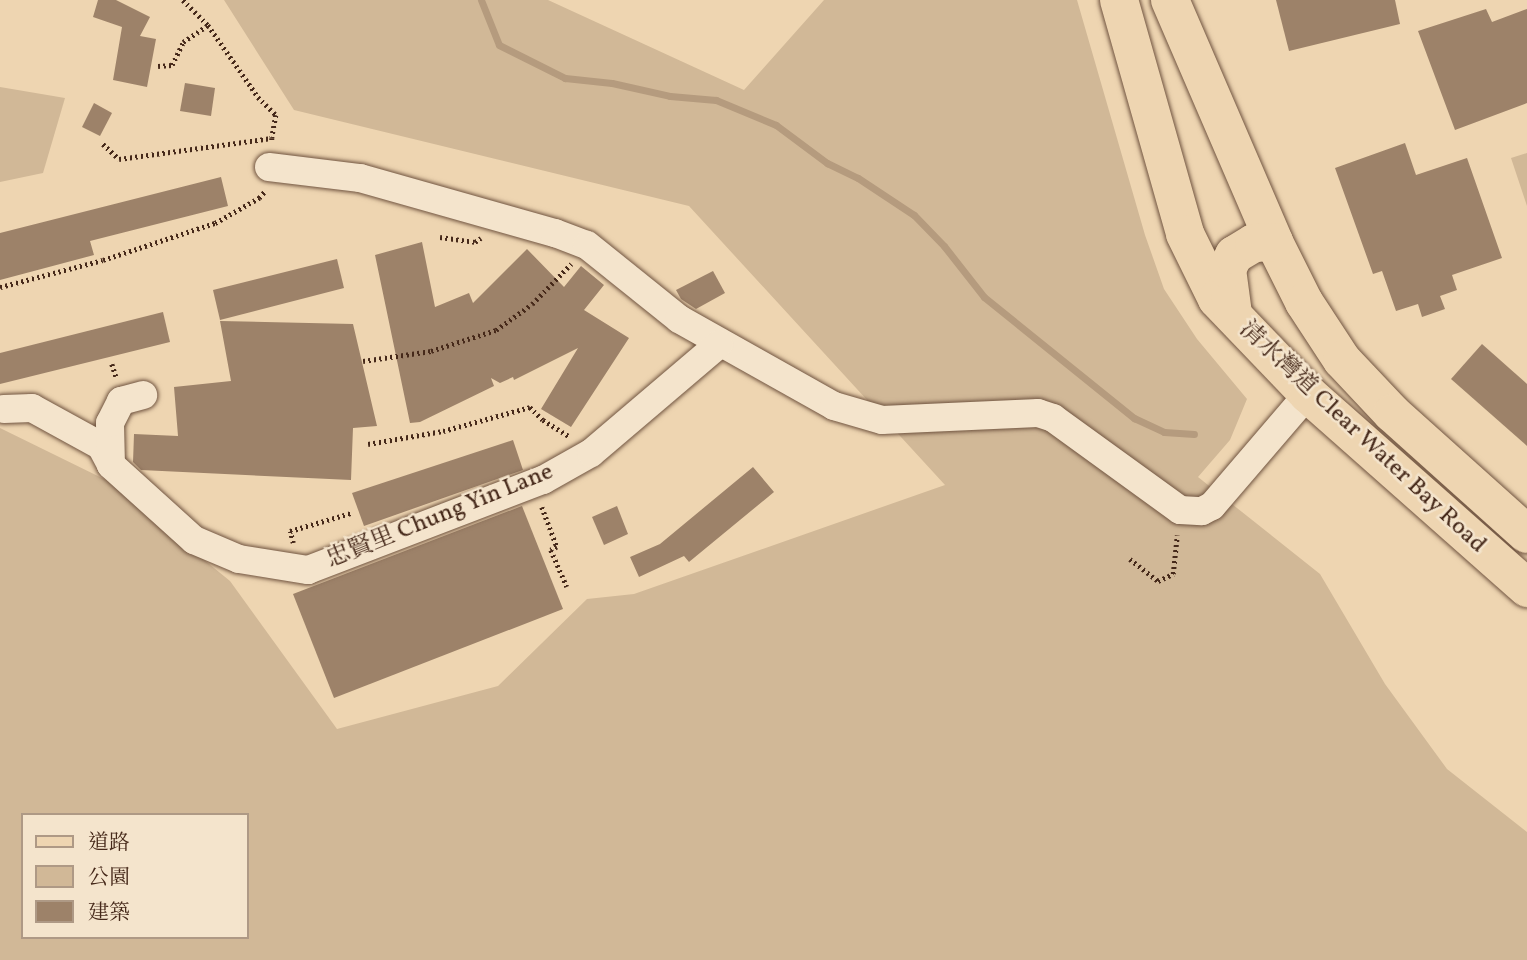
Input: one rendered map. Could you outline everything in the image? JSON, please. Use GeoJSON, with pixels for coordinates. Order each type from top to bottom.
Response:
{"type":"FeatureCollection","features":[{"type":"Feature","properties":{"kind":"main road","name":"清水灣道 Clear Water Bay Road"},"geometry":{"type":"LineString","coordinates":[[1119,0],[1185,234],[1217,299],[1234,320],[1308,394],[1527,588]]}},
{"type":"Feature","properties":{"kind":"main road","name":"清水灣道 Clear Water Bay Road"},"geometry":{"type":"LineString","coordinates":[[1170,0],[1274,242],[1304,302],[1342,360],[1392,413],[1527,534]]}},
{"type":"Feature","properties":{"kind":"main road"},"geometry":{"type":"LineString","coordinates":[[1234,320],[1227,269],[1234,254],[1254,243],[1274,242]]}},
{"type":"Feature","properties":{"kind":"street"},"geometry":{"type":"LineString","coordinates":[[275,168],[360,178],[555,233],[587,245],[679,319],[719,344],[834,406],[882,420],[1038,413],[1053,418],[1180,510],[1202,511],[1212,506],[1308,394]]}},
{"type":"Feature","properties":{"kind":"street","name":"忠賢里 Chung Yin Lane"},"geometry":{"type":"LineString","coordinates":[[4,409],[32,408],[101,446],[111,465],[194,540],[239,559],[308,569],[532,483],[592,453],[719,344]]}},
{"type":"Feature","properties":{"kind":"street"},"geometry":{"type":"LineString","coordinates":[[111,465],[110,424],[121,401],[143,395]]}},
{"type":"Feature","properties":{"kind":"path"},"geometry":{"type":"LineString","coordinates":[[0,287],[103,260],[215,223],[259,198],[275,168],[272,138],[276,115],[258,97],[208,25],[183,0]]}},
{"type":"Feature","properties":{"kind":"path"},"geometry":{"type":"LineString","coordinates":[[158,66],[172,65],[183,42],[208,25]]}},
{"type":"Feature","properties":{"kind":"path"},"geometry":{"type":"LineString","coordinates":[[103,144],[119,159],[137,159],[272,138]]}},
{"type":"Feature","properties":{"kind":"path"},"geometry":{"type":"LineString","coordinates":[[363,361],[431,351],[496,330],[532,304],[587,245]]}},
{"type":"Feature","properties":{"kind":"path"},"geometry":{"type":"LineString","coordinates":[[368,444],[443,431],[530,407],[565,435]]}},
{"type":"Feature","properties":{"kind":"path"},"geometry":{"type":"LineString","coordinates":[[532,483],[557,547],[551,550],[566,587]]}},
{"type":"Feature","properties":{"kind":"path"},"geometry":{"type":"LineString","coordinates":[[1130,559],[1158,581],[1173,574],[1180,510]]}},
{"type":"Feature","properties":{"kind":"path"},"geometry":{"type":"LineString","coordinates":[[290,530],[351,513]]}},
{"type":"Feature","properties":{"kind":"green space"},"geometry":{"type":"Polygon","coordinates":[[[224,0],[548,0],[744,90],[824,0],[1077,0],[1145,235],[1164,289],[1197,339],[1247,399],[1230,440],[1198,477],[1320,574],[1385,684],[1447,769],[1527,832],[1527,960],[0,960],[0,428],[106,480],[230,581],[337,729],[498,686],[587,599],[634,594],[945,485],[689,206],[294,110],[224,0]]]}},
{"type":"Feature","properties":{"kind":"green space"},"geometry":{"type":"Polygon","coordinates":[[[0,87],[65,98],[43,173],[0,182],[0,87]]]}},
{"type":"Feature","properties":{"kind":"green space"},"geometry":{"type":"Polygon","coordinates":[[[1527,153],[1527,206],[1511,158],[1527,153]]]}},
{"type":"Feature","properties":{"kind":"building"},"geometry":{"type":"Polygon","coordinates":[[[98,0],[116,0],[150,17],[140,36],[156,39],[147,87],[113,80],[122,27],[93,17],[98,0]]]}},
{"type":"Feature","properties":{"kind":"building"},"geometry":{"type":"Polygon","coordinates":[[[1276,0],[1395,0],[1400,24],[1289,51],[1276,0]]]}},
{"type":"Feature","properties":{"kind":"building"},"geometry":{"type":"Polygon","coordinates":[[[1486,9],[1492,22],[1527,9],[1527,103],[1455,130],[1418,31],[1486,9]]]}},
{"type":"Feature","properties":{"kind":"building"},"geometry":{"type":"Polygon","coordinates":[[[185,83],[215,88],[211,116],[180,111],[185,83]]]}},
{"type":"Feature","properties":{"kind":"building"},"geometry":{"type":"Polygon","coordinates":[[[94,103],[112,113],[100,136],[82,127],[94,103]]]}},
{"type":"Feature","properties":{"kind":"building"},"geometry":{"type":"Polygon","coordinates":[[[1405,143],[1416,175],[1467,158],[1502,258],[1452,275],[1457,290],[1440,296],[1445,309],[1422,317],[1418,304],[1396,311],[1382,271],[1373,274],[1335,168],[1405,143]]]}},
{"type":"Feature","properties":{"kind":"building"},"geometry":{"type":"Polygon","coordinates":[[[221,177],[228,206],[90,241],[94,255],[0,280],[0,233],[221,177]]]}},
{"type":"Feature","properties":{"kind":"building"},"geometry":{"type":"Polygon","coordinates":[[[422,242],[435,307],[469,293],[473,303],[527,249],[564,287],[581,266],[604,285],[584,310],[629,338],[571,427],[541,409],[578,348],[514,380],[513,377],[500,383],[491,378],[494,386],[420,422],[410,423],[375,255],[422,242]]]}},
{"type":"Feature","properties":{"kind":"building"},"geometry":{"type":"Polygon","coordinates":[[[337,259],[344,288],[220,320],[213,290],[337,259]]]}},
{"type":"Feature","properties":{"kind":"building"},"geometry":{"type":"Polygon","coordinates":[[[713,271],[725,293],[696,309],[681,299],[676,290],[713,271]]]}},
{"type":"Feature","properties":{"kind":"building"},"geometry":{"type":"Polygon","coordinates":[[[163,312],[170,342],[0,384],[0,353],[163,312]]]}},
{"type":"Feature","properties":{"kind":"building"},"geometry":{"type":"Polygon","coordinates":[[[220,321],[353,324],[377,426],[353,428],[351,480],[141,470],[133,462],[134,434],[178,436],[174,387],[231,381],[220,321]]]}},
{"type":"Feature","properties":{"kind":"building"},"geometry":{"type":"Polygon","coordinates":[[[1482,344],[1527,384],[1527,446],[1451,379],[1482,344]]]}},
{"type":"Feature","properties":{"kind":"building"},"geometry":{"type":"Polygon","coordinates":[[[513,440],[523,470],[364,526],[352,493],[513,440]]]}},
{"type":"Feature","properties":{"kind":"building"},"geometry":{"type":"Polygon","coordinates":[[[753,467],[774,492],[689,562],[684,556],[639,577],[630,557],[660,544],[753,467]]]}},
{"type":"Feature","properties":{"kind":"building"},"geometry":{"type":"Polygon","coordinates":[[[522,506],[563,609],[334,698],[293,594],[522,506]]]}},
{"type":"Feature","properties":{"kind":"building"},"geometry":{"type":"Polygon","coordinates":[[[617,506],[628,534],[604,545],[592,517],[617,506]]]}},
{"type":"Feature","properties":{"kind":"waterway"},"geometry":{"type":"LineString","coordinates":[[481,0],[499,45],[565,78],[612,83],[670,96],[716,100],[776,125],[827,163],[858,178],[914,215],[944,246],[984,297],[1134,418],[1164,432],[1194,434]]}}]}
